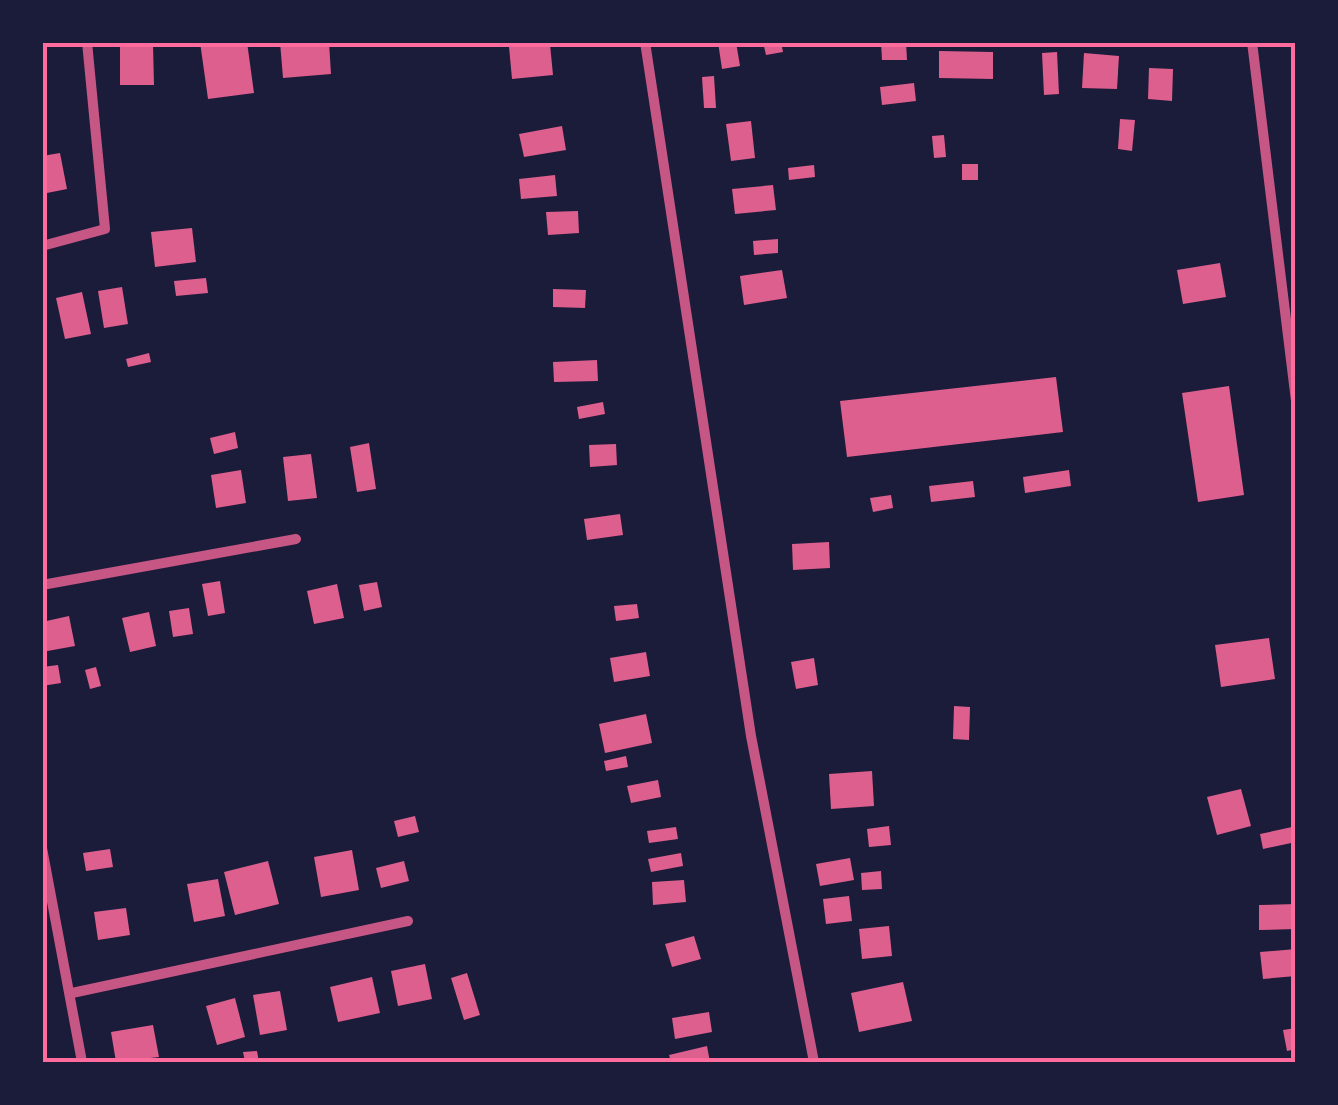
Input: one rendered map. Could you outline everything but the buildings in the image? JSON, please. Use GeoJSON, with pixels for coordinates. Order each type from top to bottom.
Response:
{"type":"FeatureCollection","features":[{"type":"Feature","properties":{"kind":"street"},"geometry":{"type":"LineString","coordinates":[[42,246],[105,229],[86,42]]}},
{"type":"Feature","properties":{"kind":"street"},"geometry":{"type":"LineString","coordinates":[[645,42],[751,736],[814,1062]]}},
{"type":"Feature","properties":{"kind":"street"},"geometry":{"type":"LineString","coordinates":[[1252,42],[1296,401]]}},
{"type":"Feature","properties":{"kind":"street"},"geometry":{"type":"LineString","coordinates":[[42,585],[296,539]]}},
{"type":"Feature","properties":{"kind":"street"},"geometry":{"type":"LineString","coordinates":[[42,848],[82,1062]]}},
{"type":"Feature","properties":{"kind":"street"},"geometry":{"type":"LineString","coordinates":[[72,993],[408,920]]}}]}
